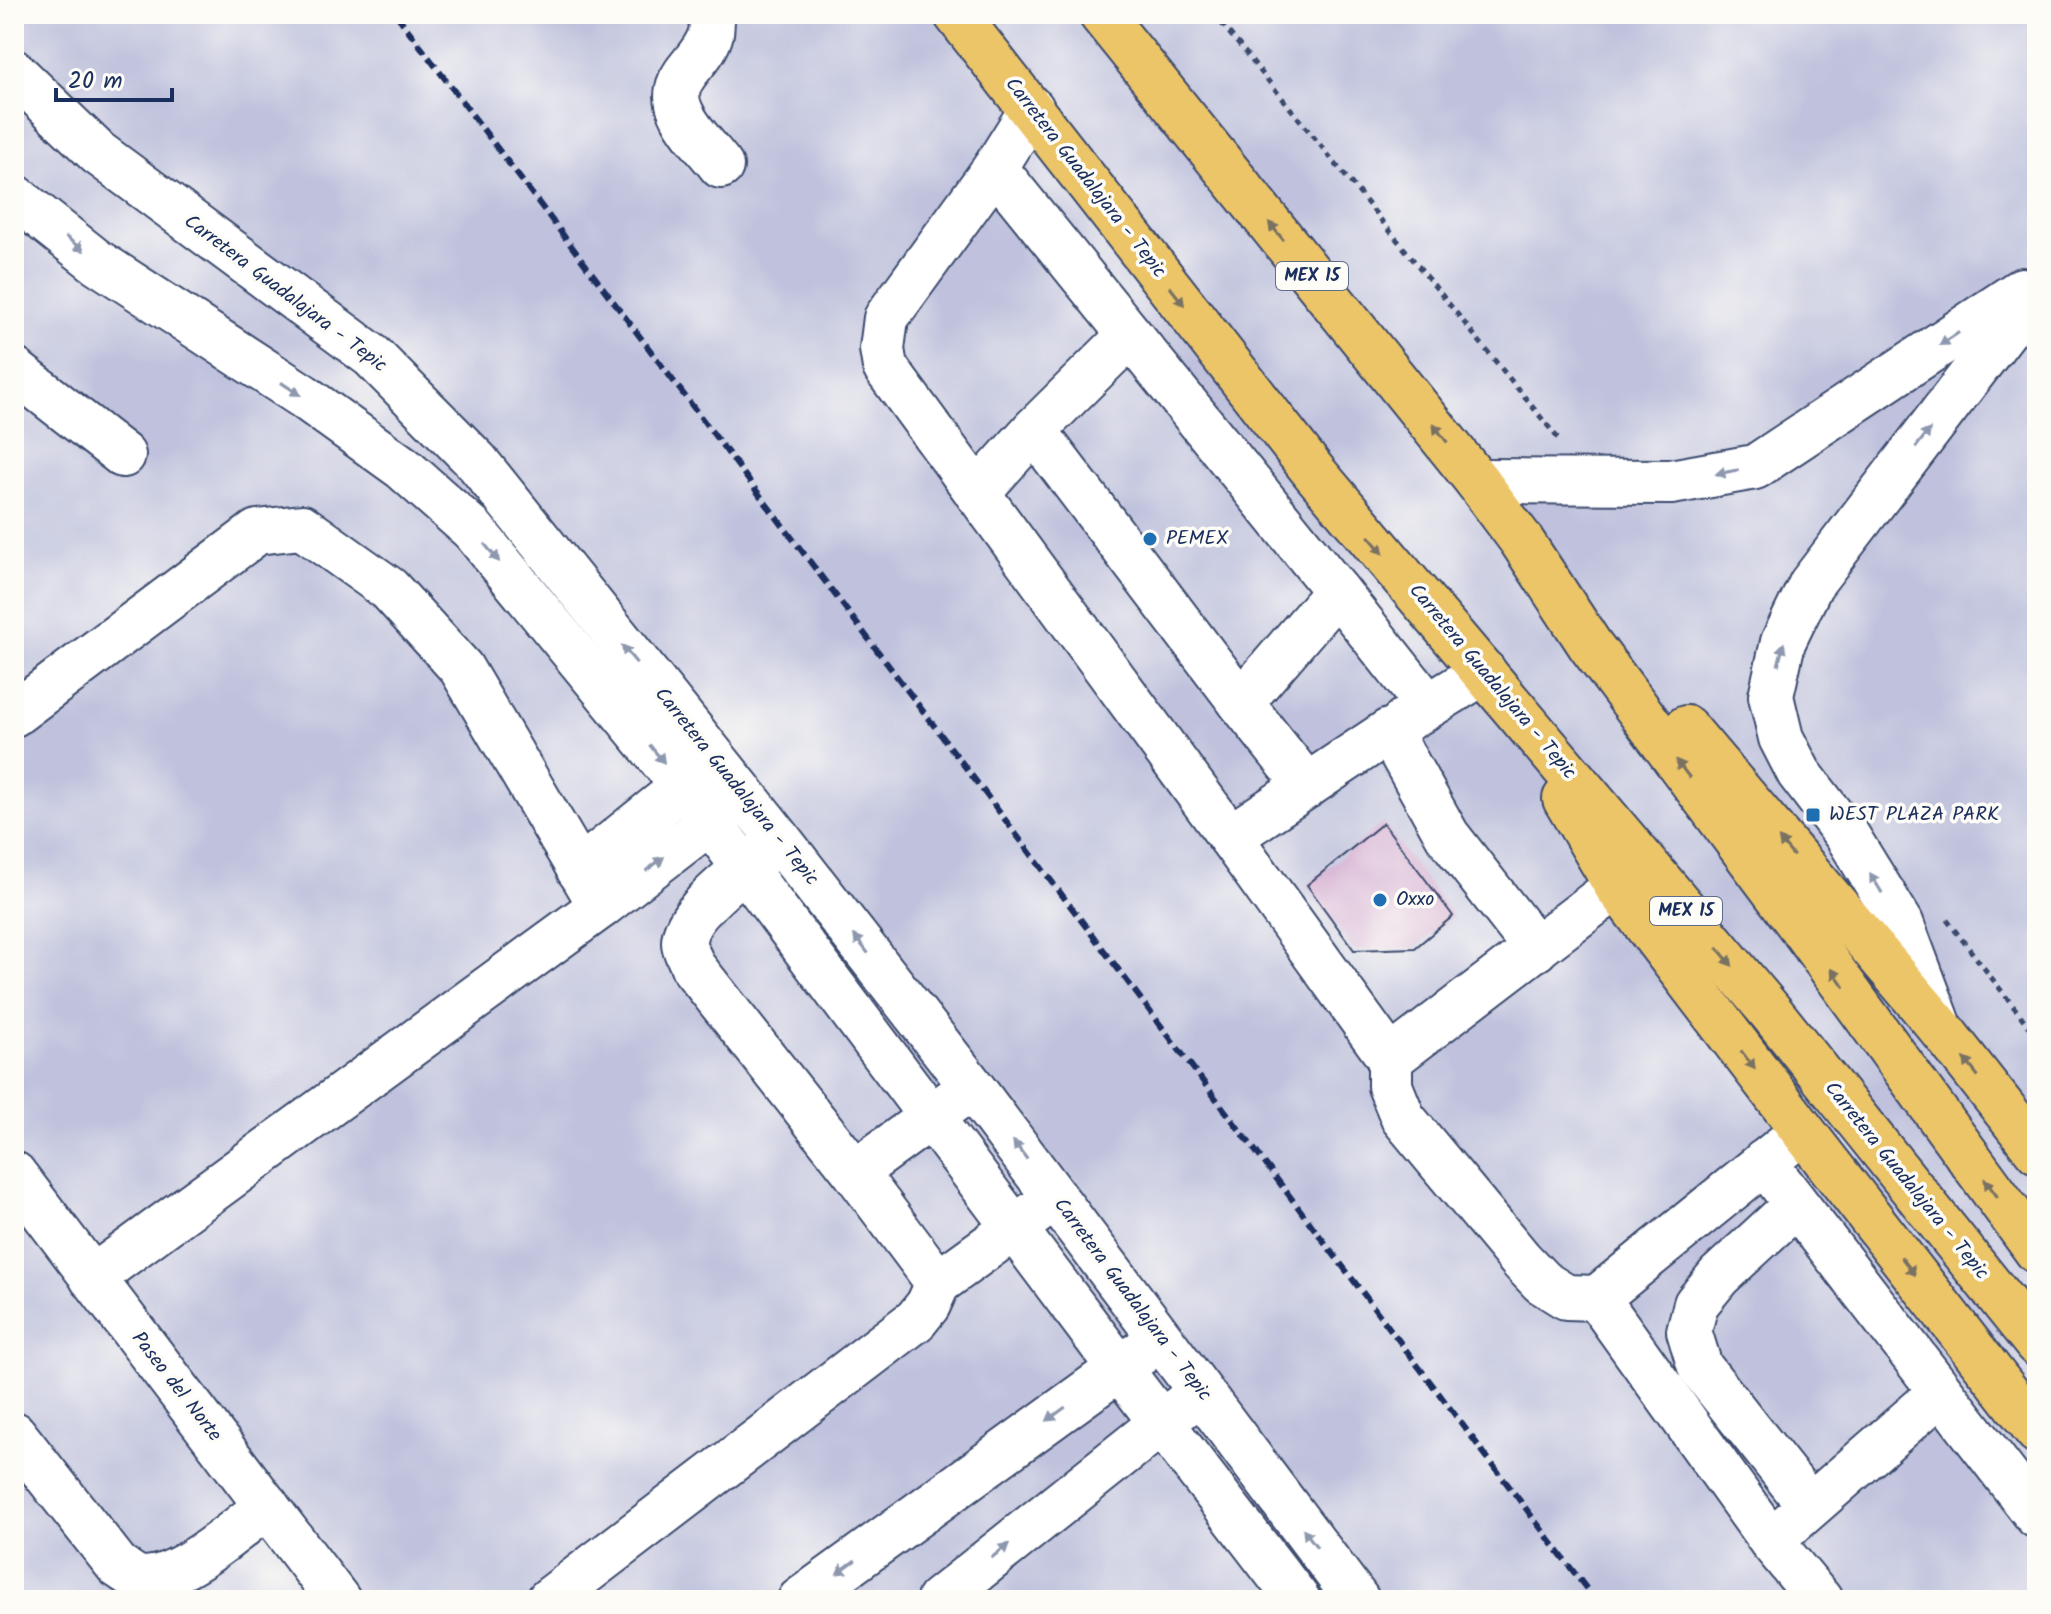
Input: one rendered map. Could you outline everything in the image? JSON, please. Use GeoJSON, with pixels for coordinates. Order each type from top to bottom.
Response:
{"type":"FeatureCollection","features":[{"type":"Feature","properties":{"kind":"highway","name":"Carretera Guadalajara - Tepic"},"geometry":{"type":"LineString","coordinates":[[956,14],[1314,472],[1539,738],[1632,875],[1780,1023],[2037,1344]]}},
{"type":"Feature","properties":{"kind":"highway","name":"MEX 15"},"geometry":{"type":"LineString","coordinates":[[1101,14],[1477,481],[1521,540],[1590,645],[1804,931],[2037,1251]]}},
{"type":"Feature","properties":{"kind":"highway"},"geometry":{"type":"LineString","coordinates":[[1521,540],[1698,742],[1942,1030],[2029,1125]]}},
{"type":"Feature","properties":{"kind":"highway"},"geometry":{"type":"LineString","coordinates":[[1632,875],[1803,1131],[2037,1431]]}},
{"type":"Feature","properties":{"kind":"street"},"geometry":{"type":"LineString","coordinates":[[712,14],[711,34],[679,82],[676,97],[683,117],[721,166]]}},
{"type":"Feature","properties":{"kind":"street","name":"Carretera Guadalajara - Tepic"},"geometry":{"type":"LineString","coordinates":[[14,72],[98,153],[372,356],[477,462],[726,809],[746,868],[1120,1369],[1298,1600]]}},
{"type":"Feature","properties":{"kind":"street"},"geometry":{"type":"LineString","coordinates":[[1032,109],[995,168],[886,318],[882,349],[885,367],[1390,1059],[1390,1086],[1403,1118],[1521,1260],[1542,1282],[1566,1297],[1597,1298],[1803,1131]]}},
{"type":"Feature","properties":{"kind":"street"},"geometry":{"type":"LineString","coordinates":[[995,168],[1428,706]]}},
{"type":"Feature","properties":{"kind":"street","name":"Carretera Guadalajara - Tepic"},"geometry":{"type":"LineString","coordinates":[[14,196],[96,261],[303,396],[415,478],[473,530],[699,774]]}},
{"type":"Feature","properties":{"kind":"street"},"geometry":{"type":"LineString","coordinates":[[1477,481],[1671,482],[1755,467],[2037,280]]}},
{"type":"Feature","properties":{"kind":"street"},"geometry":{"type":"LineString","coordinates":[[1942,1030],[1901,923],[1848,837],[1799,773],[1781,738],[1771,696],[1783,642],[1811,584],[2037,289]]}},
{"type":"Feature","properties":{"kind":"street"},"geometry":{"type":"LineString","coordinates":[[977,493],[1034,430],[1130,335]]}},
{"type":"Feature","properties":{"kind":"street"},"geometry":{"type":"LineString","coordinates":[[14,370],[123,455]]}},
{"type":"Feature","properties":{"kind":"street"},"geometry":{"type":"LineString","coordinates":[[1034,430],[1307,786]]}},
{"type":"Feature","properties":{"kind":"street"},"geometry":{"type":"LineString","coordinates":[[14,714],[257,532],[302,527],[389,589],[461,668],[590,888]]}},
{"type":"Feature","properties":{"kind":"street"},"geometry":{"type":"LineString","coordinates":[[1241,703],[1337,591]]}},
{"type":"Feature","properties":{"kind":"street"},"geometry":{"type":"LineString","coordinates":[[1230,837],[1484,672]]}},
{"type":"Feature","properties":{"kind":"street"},"geometry":{"type":"LineString","coordinates":[[1389,731],[1447,835],[1536,949]]}},
{"type":"Feature","properties":{"kind":"street"},"geometry":{"type":"LineString","coordinates":[[590,888],[699,774]]}},
{"type":"Feature","properties":{"kind":"street"},"geometry":{"type":"LineString","coordinates":[[92,1278],[590,888],[726,809]]}},
{"type":"Feature","properties":{"kind":"street","name":"Carretera Guadalajara - Tepic"},"geometry":{"type":"LineString","coordinates":[[726,809],[779,839],[972,1087],[1357,1600]]}},
{"type":"Feature","properties":{"kind":"street"},"geometry":{"type":"LineString","coordinates":[[779,839],[702,906],[689,926],[684,943],[693,967],[855,1172],[938,1283]]}},
{"type":"Feature","properties":{"kind":"street"},"geometry":{"type":"LineString","coordinates":[[1390,1059],[1632,875]]}},
{"type":"Feature","properties":{"kind":"street"},"geometry":{"type":"LineString","coordinates":[[855,1172],[972,1087]]}},
{"type":"Feature","properties":{"kind":"street"},"geometry":{"type":"LineString","coordinates":[[1764,1162],[2037,1516]]}},
{"type":"Feature","properties":{"kind":"street","name":"Paseo del Norte"},"geometry":{"type":"LineString","coordinates":[[14,1174],[338,1600]]}},
{"type":"Feature","properties":{"kind":"street"},"geometry":{"type":"LineString","coordinates":[[549,1600],[916,1320],[928,1305],[938,1283],[1055,1198]]}},
{"type":"Feature","properties":{"kind":"street"},"geometry":{"type":"LineString","coordinates":[[1796,1205],[1711,1285],[1696,1304],[1689,1331],[1700,1367],[1810,1506]]}},
{"type":"Feature","properties":{"kind":"street"},"geometry":{"type":"LineString","coordinates":[[1597,1298],[1771,1541],[1820,1600]]}},
{"type":"Feature","properties":{"kind":"street"},"geometry":{"type":"LineString","coordinates":[[800,1600],[1160,1338]]}},
{"type":"Feature","properties":{"kind":"street"},"geometry":{"type":"LineString","coordinates":[[939,1600],[1200,1391]]}},
{"type":"Feature","properties":{"kind":"street"},"geometry":{"type":"LineString","coordinates":[[1771,1541],[1940,1393]]}},
{"type":"Feature","properties":{"kind":"street"},"geometry":{"type":"LineString","coordinates":[[14,1434],[118,1566],[138,1578],[166,1575],[196,1559],[267,1506]]}},
{"type":"Feature","properties":{"kind":"path"},"geometry":{"type":"LineString","coordinates":[[1214,14],[1567,449]]}},
{"type":"Feature","properties":{"kind":"shaded area"},"geometry":{"type":"Polygon","coordinates":[[[14,14],[2037,14],[2037,1600],[14,1600],[14,14]]]}},
{"type":"Feature","properties":{"kind":"building","name":"Oxxo"},"geometry":{"type":"Polygon","coordinates":[[[1383,823],[1453,916],[1415,948],[1354,950],[1307,885],[1383,823]]]}},
{"type":"Feature","properties":{"kind":"railway"},"geometry":{"type":"LineString","coordinates":[[396,14],[1595,1600]]}},
{"type":"Feature","properties":{"kind":"place","name":"PEMEX"},"geometry":{"type":"Point","coordinates":[1150,539]}},
{"type":"Feature","properties":{"kind":"place","name":"WEST PLAZA PARK"},"geometry":{"type":"Point","coordinates":[1813,815]}},
{"type":"Feature","properties":{"kind":"place","name":"Oxxo"},"geometry":{"type":"Point","coordinates":[1380,900]}}]}
